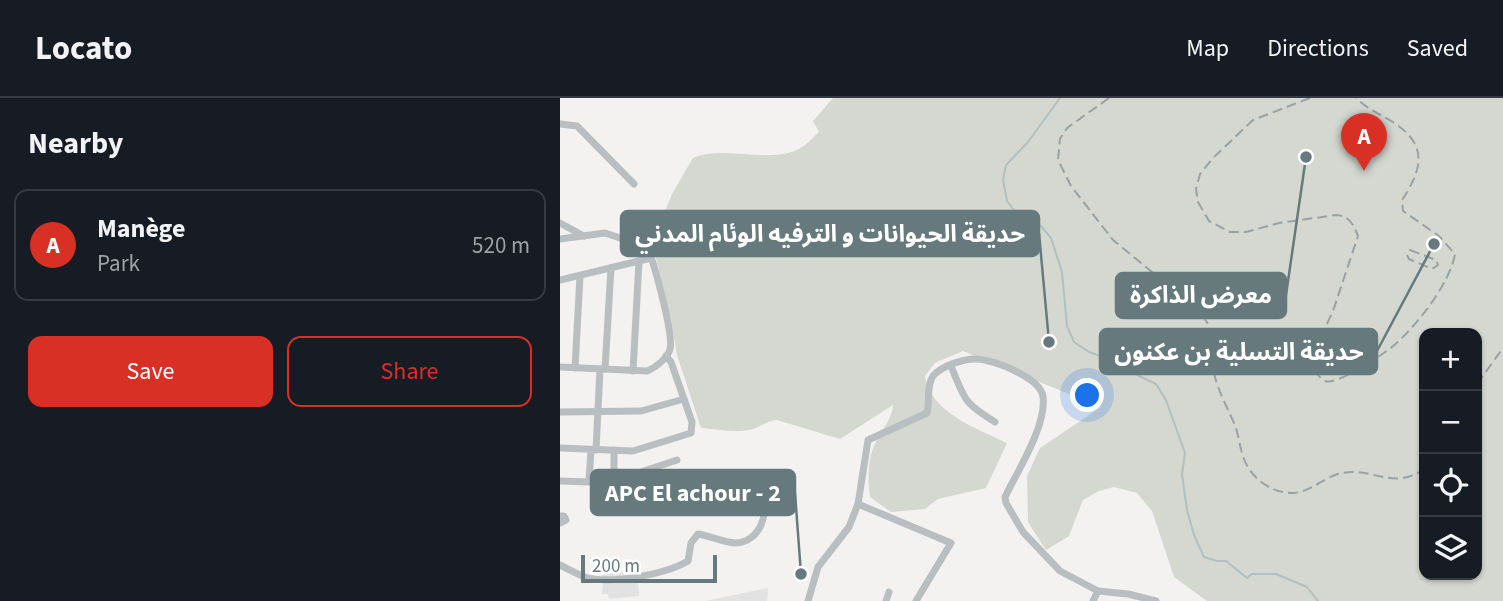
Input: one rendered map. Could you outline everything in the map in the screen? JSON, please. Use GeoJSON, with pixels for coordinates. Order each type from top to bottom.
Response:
{"type":"FeatureCollection","features":[{"type":"Feature","properties":{"kind":"street"},"geometry":{"type":"LineString","coordinates":[[560,124],[577,126],[634,184]]}},
{"type":"Feature","properties":{"kind":"street"},"geometry":{"type":"LineString","coordinates":[[560,223],[584,236]]}},
{"type":"Feature","properties":{"kind":"street"},"geometry":{"type":"LineString","coordinates":[[560,239],[607,234],[647,247],[663,299],[670,342],[670,350],[653,369],[633,371],[560,367]]}},
{"type":"Feature","properties":{"kind":"street"},"geometry":{"type":"LineString","coordinates":[[560,280],[651,258]]}},
{"type":"Feature","properties":{"kind":"street"},"geometry":{"type":"LineString","coordinates":[[633,371],[639,261]]}},
{"type":"Feature","properties":{"kind":"street"},"geometry":{"type":"LineString","coordinates":[[560,481],[589,482],[599,414],[611,268]]}},
{"type":"Feature","properties":{"kind":"street"},"geometry":{"type":"LineString","coordinates":[[575,368],[580,276]]}},
{"type":"Feature","properties":{"kind":"street"},"geometry":{"type":"LineString","coordinates":[[560,448],[633,451],[691,433],[692,422],[671,362],[666,356]]}},
{"type":"Feature","properties":{"kind":"street"},"geometry":{"type":"LineString","coordinates":[[808,601],[818,567],[849,527],[858,504],[868,440],[927,413],[930,382],[939,371],[967,359],[978,359],[1002,365],[1041,389],[1042,412],[1037,429],[1005,497],[1023,532],[1056,568],[1098,591],[1128,594],[1156,601]]}},
{"type":"Feature","properties":{"kind":"street"},"geometry":{"type":"LineString","coordinates":[[951,366],[964,399],[971,407],[995,422]]}},
{"type":"Feature","properties":{"kind":"street"},"geometry":{"type":"LineString","coordinates":[[560,412],[599,414],[642,411],[684,399]]}},
{"type":"Feature","properties":{"kind":"street"},"geometry":{"type":"LineString","coordinates":[[614,450],[614,481],[677,460]]}},
{"type":"Feature","properties":{"kind":"street"},"geometry":{"type":"LineString","coordinates":[[560,565],[586,577],[602,579],[645,575],[682,565],[688,561],[691,543],[698,534],[737,544],[751,537],[764,521],[766,513],[764,500],[758,494]]}},
{"type":"Feature","properties":{"kind":"street"},"geometry":{"type":"LineString","coordinates":[[858,504],[951,543],[916,601]]}},
{"type":"Feature","properties":{"kind":"street"},"geometry":{"type":"LineString","coordinates":[[560,516],[564,516],[566,520],[560,523]]}},
{"type":"Feature","properties":{"kind":"street"},"geometry":{"type":"LineString","coordinates":[[1093,601],[1098,591]]}},
{"type":"Feature","properties":{"kind":"street"},"geometry":{"type":"LineString","coordinates":[[886,601],[889,592]]}},
{"type":"Feature","properties":{"kind":"shaded area"},"geometry":{"type":"Polygon","coordinates":[[[833,98],[1503,98],[1503,601],[1207,601],[1174,577],[1152,511],[1137,493],[1114,487],[1099,491],[1083,500],[1069,536],[1046,550],[1028,522],[1027,476],[1040,448],[1101,407],[963,351],[935,363],[925,376],[929,389],[945,410],[1007,443],[986,488],[938,499],[925,509],[891,512],[870,497],[870,459],[893,405],[840,439],[777,420],[743,431],[701,428],[677,355],[652,243],[672,194],[693,158],[719,153],[777,155],[804,146],[819,132],[813,121],[833,98]]]}},
{"type":"Feature","properties":{"kind":"shaded area"},"geometry":{"type":"Polygon","coordinates":[[[637,573],[639,596],[609,599],[608,594],[602,594],[601,575],[637,573]]]}},
{"type":"Feature","properties":{"kind":"shaded area"},"geometry":{"type":"Polygon","coordinates":[[[768,588],[767,601],[705,601],[768,588]]]}},
{"type":"Feature","properties":{"kind":"waterway"},"geometry":{"type":"LineString","coordinates":[[1060,98],[1028,142],[1006,165],[1003,180],[1007,201],[1016,213],[1040,225],[1051,238],[1062,272],[1067,326],[1074,342],[1089,352],[1127,366],[1133,373],[1156,384],[1166,400],[1185,453],[1182,474],[1187,510],[1204,557],[1226,561],[1247,578],[1252,574],[1276,574],[1307,587],[1318,601]]}},
{"type":"Feature","properties":{"kind":"railway"},"geometry":{"type":"LineString","coordinates":[[1109,98],[1067,128],[1060,139],[1058,160],[1071,186],[1113,240],[1197,309],[1205,319],[1212,334],[1212,363],[1216,380],[1236,428],[1244,459],[1252,473],[1270,488],[1293,493],[1306,490],[1342,473],[1403,478],[1419,472]]}},
{"type":"Feature","properties":{"kind":"railway"},"geometry":{"type":"LineString","coordinates":[[1310,98],[1253,120],[1213,158],[1200,174],[1196,189],[1198,202],[1209,221],[1230,232],[1246,232],[1279,223],[1336,215],[1345,217],[1353,224],[1358,236],[1333,311],[1311,358],[1314,368],[1325,381],[1348,375],[1401,339],[1439,292],[1455,254],[1439,236],[1403,211],[1402,200],[1418,167],[1417,148],[1412,139],[1393,122],[1356,98]]}},
{"type":"Feature","properties":{"kind":"railway"},"geometry":{"type":"LineString","coordinates":[[1410,250],[1436,260],[1438,265],[1432,269],[1409,259],[1407,255],[1410,250]]}},
{"type":"Feature","properties":{"kind":"railway"},"geometry":{"type":"LineString","coordinates":[[1482,377],[1503,348]]}},
{"type":"Feature","properties":{"kind":"place","name":"معرض الذاكرة"},"geometry":{"type":"Point","coordinates":[1306,157]}},
{"type":"Feature","properties":{"kind":"place","name":"Manège"},"geometry":{"type":"Point","coordinates":[1364,171]}},
{"type":"Feature","properties":{"kind":"place","name":"حديقة التسلية بن عكنون"},"geometry":{"type":"Point","coordinates":[1434,244]}},
{"type":"Feature","properties":{"kind":"place","name":"حديقة الحيوانات و الترفيه الوئام المدني"},"geometry":{"type":"Point","coordinates":[1049,342]}},
{"type":"Feature","properties":{"kind":"place","name":"APC El achour - 2"},"geometry":{"type":"Point","coordinates":[801,574]}}]}
